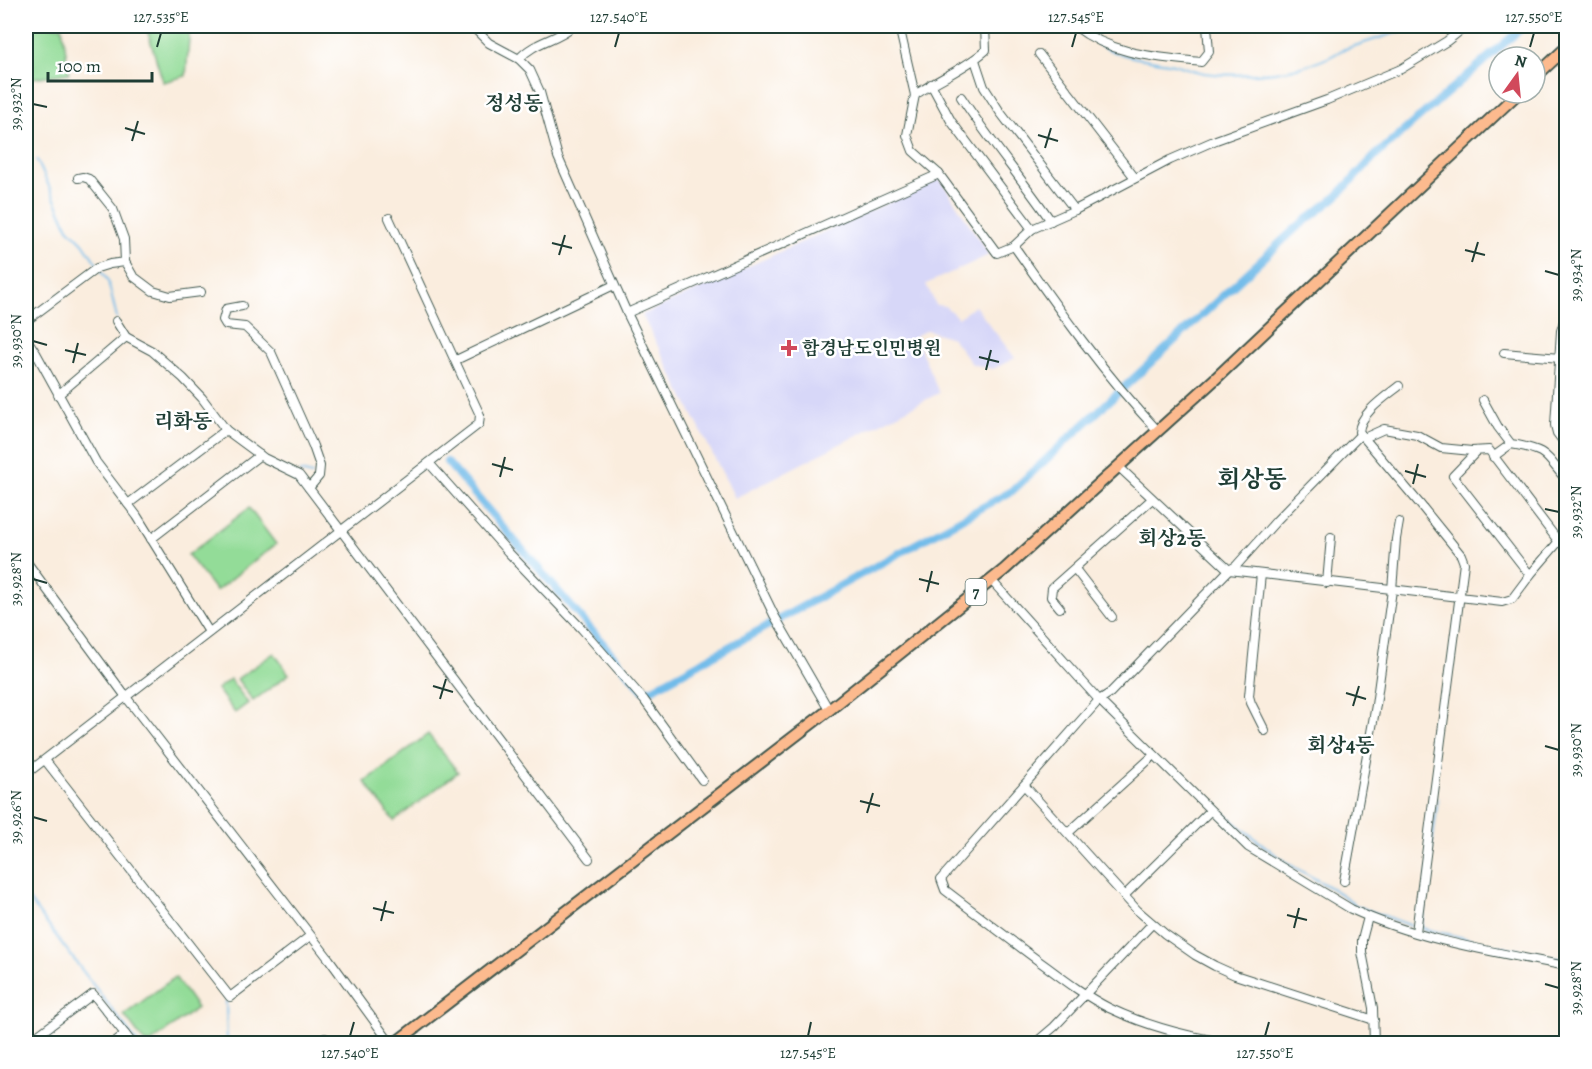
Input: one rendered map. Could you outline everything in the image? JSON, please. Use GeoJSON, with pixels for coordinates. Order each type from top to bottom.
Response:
{"type":"FeatureCollection","features":[{"type":"Feature","properties":{"kind":"highway"},"geometry":{"type":"LineString","coordinates":[[1547,66],[1566,48]]}},
{"type":"Feature","properties":{"kind":"highway","name":"7"},"geometry":{"type":"LineString","coordinates":[[392,1044],[830,710],[992,580],[1158,432],[1505,105]]}},
{"type":"Feature","properties":{"kind":"street"},"geometry":{"type":"LineString","coordinates":[[472,26],[489,43],[519,59],[530,70],[542,98],[558,157],[627,313],[774,615],[830,710]]}},
{"type":"Feature","properties":{"kind":"street"},"geometry":{"type":"LineString","coordinates":[[519,59],[527,50],[558,37],[573,26]]}},
{"type":"Feature","properties":{"kind":"street"},"geometry":{"type":"LineString","coordinates":[[898,26],[915,95],[907,135],[913,151],[939,174],[998,253],[1014,246],[1032,229],[1216,140],[1327,100],[1401,69],[1447,41],[1466,26]]}},
{"type":"Feature","properties":{"kind":"street"},"geometry":{"type":"LineString","coordinates":[[915,95],[975,60],[986,50],[985,26]]}},
{"type":"Feature","properties":{"kind":"street"},"geometry":{"type":"LineString","coordinates":[[1075,26],[1091,37],[1118,49],[1201,62],[1209,52],[1207,26]]}},
{"type":"Feature","properties":{"kind":"street"},"geometry":{"type":"LineString","coordinates":[[1039,54],[1135,178]]}},
{"type":"Feature","properties":{"kind":"street"},"geometry":{"type":"LineString","coordinates":[[975,60],[984,87],[1000,112],[1075,210]]}},
{"type":"Feature","properties":{"kind":"street"},"geometry":{"type":"LineString","coordinates":[[931,84],[951,121],[1032,229]]}},
{"type":"Feature","properties":{"kind":"street"},"geometry":{"type":"LineString","coordinates":[[961,97],[1051,221]]}},
{"type":"Feature","properties":{"kind":"street"},"geometry":{"type":"LineString","coordinates":[[627,313],[939,174]]}},
{"type":"Feature","properties":{"kind":"street"},"geometry":{"type":"LineString","coordinates":[[78,177],[89,179],[113,210],[124,239],[125,262],[132,276],[153,291],[170,296],[201,292]]}},
{"type":"Feature","properties":{"kind":"street"},"geometry":{"type":"LineString","coordinates":[[26,774],[476,428],[481,420],[456,360],[389,218]]}},
{"type":"Feature","properties":{"kind":"street"},"geometry":{"type":"LineString","coordinates":[[1014,246],[1115,383],[1158,432]]}},
{"type":"Feature","properties":{"kind":"street"},"geometry":{"type":"LineString","coordinates":[[26,321],[97,268],[125,262]]}},
{"type":"Feature","properties":{"kind":"street"},"geometry":{"type":"LineString","coordinates":[[456,360],[614,285]]}},
{"type":"Feature","properties":{"kind":"street"},"geometry":{"type":"LineString","coordinates":[[242,306],[226,309],[223,320],[226,326],[245,327],[271,352],[320,466],[319,476],[309,488]]}},
{"type":"Feature","properties":{"kind":"street"},"geometry":{"type":"LineString","coordinates":[[1566,315],[1561,332],[1555,425],[1557,433],[1566,445]]}},
{"type":"Feature","properties":{"kind":"street"},"geometry":{"type":"LineString","coordinates":[[116,321],[126,337],[166,362],[202,398],[226,430],[260,455],[299,475],[589,859]]}},
{"type":"Feature","properties":{"kind":"street"},"geometry":{"type":"LineString","coordinates":[[58,395],[126,337]]}},
{"type":"Feature","properties":{"kind":"street"},"geometry":{"type":"LineString","coordinates":[[26,338],[96,462],[128,504],[209,632]]}},
{"type":"Feature","properties":{"kind":"street"},"geometry":{"type":"LineString","coordinates":[[1504,353],[1560,358]]}},
{"type":"Feature","properties":{"kind":"street"},"geometry":{"type":"LineString","coordinates":[[1399,386],[1372,408],[1359,428],[1362,436],[1461,555],[1464,563],[1416,932]]}},
{"type":"Feature","properties":{"kind":"street"},"geometry":{"type":"LineString","coordinates":[[1482,400],[1511,444],[1536,448],[1544,453],[1566,480]]}},
{"type":"Feature","properties":{"kind":"street"},"geometry":{"type":"LineString","coordinates":[[1236,1044],[1203,1041],[1129,1017],[1085,994],[945,890],[941,883],[943,876],[1099,700],[1110,693],[1229,570],[1236,566],[1277,520],[1362,436],[1384,429],[1417,435],[1441,448],[1489,450],[1558,542]]}},
{"type":"Feature","properties":{"kind":"street"},"geometry":{"type":"LineString","coordinates":[[128,504],[226,430]]}},
{"type":"Feature","properties":{"kind":"street"},"geometry":{"type":"LineString","coordinates":[[1493,457],[1511,444]]}},
{"type":"Feature","properties":{"kind":"street"},"geometry":{"type":"LineString","coordinates":[[1477,451],[1453,476],[1530,574]]}},
{"type":"Feature","properties":{"kind":"street"},"geometry":{"type":"LineString","coordinates":[[151,539],[260,455]]}},
{"type":"Feature","properties":{"kind":"street"},"geometry":{"type":"LineString","coordinates":[[429,462],[636,691],[702,780]]}},
{"type":"Feature","properties":{"kind":"street"},"geometry":{"type":"LineString","coordinates":[[1119,467],[1229,570],[1502,602],[1512,600],[1530,574],[1566,533]]}},
{"type":"Feature","properties":{"kind":"street"},"geometry":{"type":"LineString","coordinates":[[1060,608],[1051,597],[1052,588],[1152,499]]}},
{"type":"Feature","properties":{"kind":"street"},"geometry":{"type":"LineString","coordinates":[[1344,880],[1376,705],[1399,522]]}},
{"type":"Feature","properties":{"kind":"street"},"geometry":{"type":"LineString","coordinates":[[1327,583],[1331,537]]}},
{"type":"Feature","properties":{"kind":"street"},"geometry":{"type":"LineString","coordinates":[[26,561],[126,696],[392,1044]]}},
{"type":"Feature","properties":{"kind":"street"},"geometry":{"type":"LineString","coordinates":[[1075,569],[1112,617]]}},
{"type":"Feature","properties":{"kind":"street"},"geometry":{"type":"LineString","coordinates":[[1261,574],[1249,696],[1265,731]]}},
{"type":"Feature","properties":{"kind":"street"},"geometry":{"type":"LineString","coordinates":[[992,580],[1099,700],[1248,847],[1368,917],[1461,944],[1566,966]]}},
{"type":"Feature","properties":{"kind":"street"},"geometry":{"type":"LineString","coordinates":[[1068,834],[1154,755]]}},
{"type":"Feature","properties":{"kind":"street"},"geometry":{"type":"LineString","coordinates":[[45,760],[230,997],[310,936]]}},
{"type":"Feature","properties":{"kind":"street"},"geometry":{"type":"LineString","coordinates":[[1024,785],[1152,924],[1195,955],[1226,971],[1374,1020]]}},
{"type":"Feature","properties":{"kind":"street"},"geometry":{"type":"LineString","coordinates":[[1125,896],[1210,811]]}},
{"type":"Feature","properties":{"kind":"street"},"geometry":{"type":"LineString","coordinates":[[1368,917],[1362,940],[1362,952],[1374,1020],[1374,1044]]}},
{"type":"Feature","properties":{"kind":"street"},"geometry":{"type":"LineString","coordinates":[[1034,1044],[1054,1027],[1152,924]]}},
{"type":"Feature","properties":{"kind":"street"},"geometry":{"type":"LineString","coordinates":[[26,1044],[93,994],[133,1044]]}},
{"type":"Feature","properties":{"kind":"street"},"geometry":{"type":"LineString","coordinates":[[112,1044],[125,1034]]}},
{"type":"Feature","properties":{"kind":"shaded area","name":"함경남도인민병원"},"geometry":{"type":"Polygon","coordinates":[[[940,179],[989,255],[926,284],[936,305],[945,306],[958,318],[975,306],[1015,358],[993,369],[972,364],[952,338],[927,330],[915,336],[939,393],[735,498],[642,315],[940,179]]]}},
{"type":"Feature","properties":{"kind":"green space"},"geometry":{"type":"Polygon","coordinates":[[[26,26],[62,26],[69,73],[26,79],[26,26]]]}},
{"type":"Feature","properties":{"kind":"green space"},"geometry":{"type":"Polygon","coordinates":[[[146,26],[190,26],[186,76],[163,82],[146,26]]]}},
{"type":"Feature","properties":{"kind":"green space"},"geometry":{"type":"Polygon","coordinates":[[[249,508],[276,544],[216,591],[188,555],[249,508]]]}},
{"type":"Feature","properties":{"kind":"green space"},"geometry":{"type":"Polygon","coordinates":[[[274,653],[289,674],[253,701],[237,679],[274,653]]]}},
{"type":"Feature","properties":{"kind":"green space"},"geometry":{"type":"Polygon","coordinates":[[[230,679],[248,703],[235,713],[217,689],[230,679]]]}},
{"type":"Feature","properties":{"kind":"green space"},"geometry":{"type":"Polygon","coordinates":[[[428,734],[458,772],[394,821],[365,782],[428,734]]]}},
{"type":"Feature","properties":{"kind":"green space"},"geometry":{"type":"Polygon","coordinates":[[[175,977],[197,1008],[150,1043],[145,1043],[124,1015],[175,977]]]}},
{"type":"Feature","properties":{"kind":"waterway"},"geometry":{"type":"LineString","coordinates":[[1098,44],[1125,55],[1173,64],[1204,73],[1256,74],[1294,69],[1311,64],[1342,50],[1417,26]]}},
{"type":"Feature","properties":{"kind":"waterway"},"geometry":{"type":"LineString","coordinates":[[447,462],[643,690],[651,690],[1012,491],[1296,228],[1336,197],[1375,156],[1524,26]]}},
{"type":"Feature","properties":{"kind":"waterway"},"geometry":{"type":"LineString","coordinates":[[37,160],[68,228],[83,243],[97,264]]}},
{"type":"Feature","properties":{"kind":"waterway"},"geometry":{"type":"LineString","coordinates":[[101,270],[108,281],[117,318]]}},
{"type":"Feature","properties":{"kind":"waterway"},"geometry":{"type":"LineString","coordinates":[[225,423],[239,435]]}},
{"type":"Feature","properties":{"kind":"waterway"},"geometry":{"type":"LineString","coordinates":[[300,472],[312,475]]}},
{"type":"Feature","properties":{"kind":"waterway"},"geometry":{"type":"LineString","coordinates":[[1438,798],[1421,928],[1494,945]]}},
{"type":"Feature","properties":{"kind":"waterway"},"geometry":{"type":"LineString","coordinates":[[1219,809],[1280,858],[1345,896],[1356,906],[1412,926]]}},
{"type":"Feature","properties":{"kind":"waterway"},"geometry":{"type":"LineString","coordinates":[[26,896],[138,1044]]}},
{"type":"Feature","properties":{"kind":"waterway"},"geometry":{"type":"LineString","coordinates":[[1499,946],[1566,960]]}},
{"type":"Feature","properties":{"kind":"waterway"},"geometry":{"type":"LineString","coordinates":[[226,1001],[227,1044]]}},
{"type":"Feature","properties":{"kind":"place","name":"함경남도인민병원"},"geometry":{"type":"Point","coordinates":[789,348]}},
{"type":"Feature","properties":{"kind":"district","name":"정성동"},"geometry":{"type":"Point","coordinates":[514,103]}},
{"type":"Feature","properties":{"kind":"district","name":"리화동"},"geometry":{"type":"Point","coordinates":[183,421]}},
{"type":"Feature","properties":{"kind":"district","name":"회상동"},"geometry":{"type":"Point","coordinates":[1252,479]}},
{"type":"Feature","properties":{"kind":"district","name":"회상2동"},"geometry":{"type":"Point","coordinates":[1172,538]}},
{"type":"Feature","properties":{"kind":"district","name":"회상4동"},"geometry":{"type":"Point","coordinates":[1341,745]}}]}
